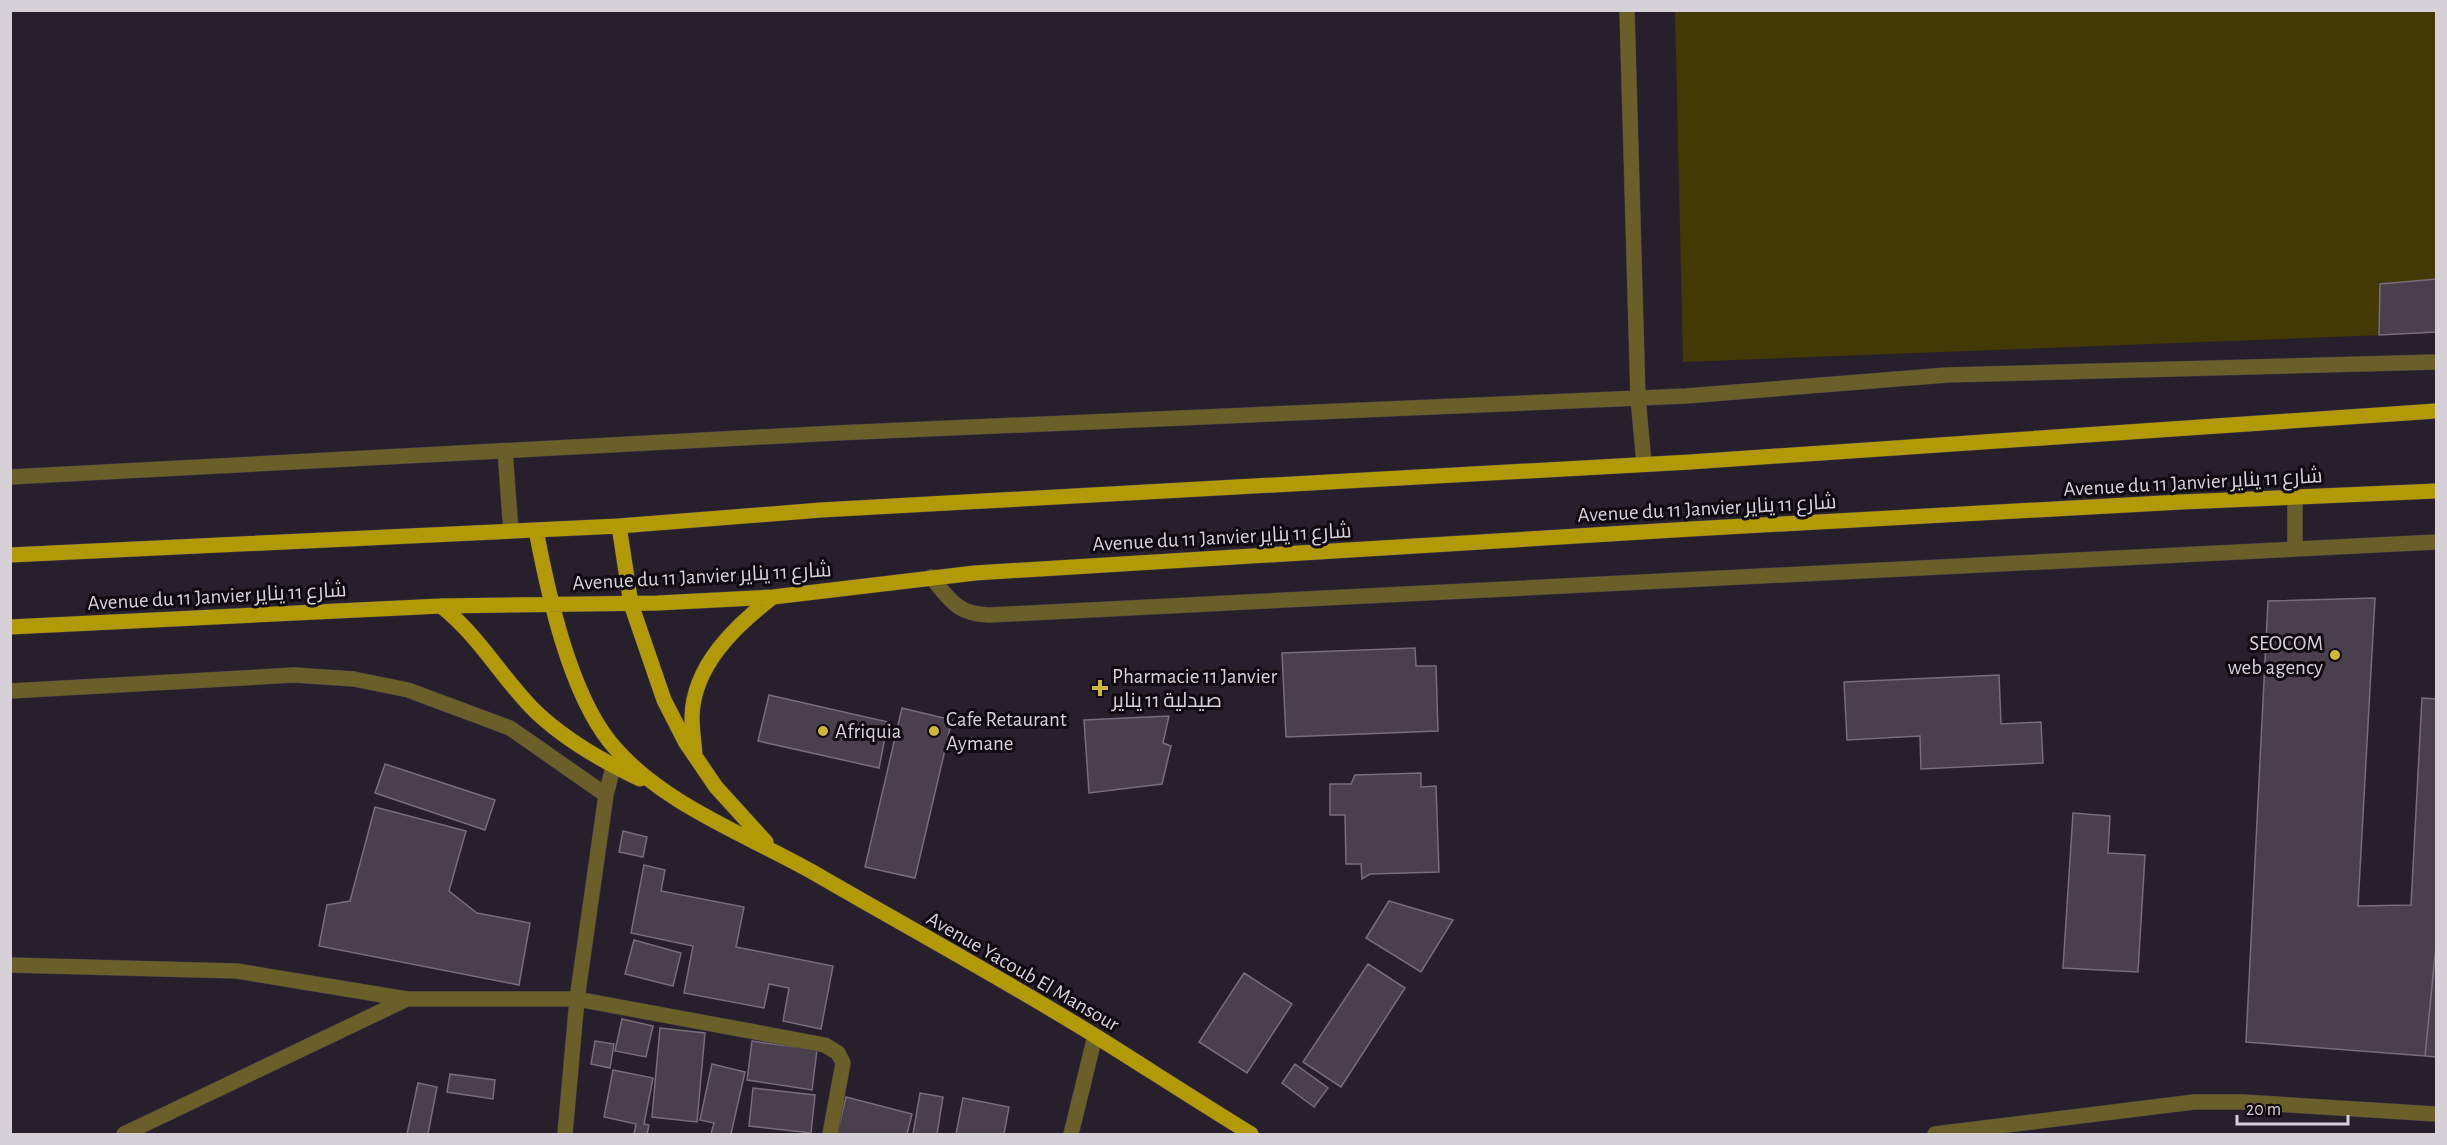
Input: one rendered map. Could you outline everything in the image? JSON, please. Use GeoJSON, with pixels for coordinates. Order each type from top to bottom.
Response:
{"type":"FeatureCollection","features":[{"type":"Feature","properties":{"kind":"main road"},"geometry":{"type":"LineString","coordinates":[[10,555],[619,526],[833,509],[1690,462],[2436,411]]}},
{"type":"Feature","properties":{"kind":"main road","name":"Avenue du 11 Janvier شارع 11 يناير"},"geometry":{"type":"LineString","coordinates":[[10,627],[441,606],[632,604],[773,597],[975,573],[1691,529],[2436,491]]}},
{"type":"Feature","properties":{"kind":"main road","name":"Avenue Yacoub El Mansour"},"geometry":{"type":"LineString","coordinates":[[619,526],[632,604],[664,700],[675,724],[716,787],[772,849]]}},
{"type":"Feature","properties":{"kind":"main road","name":"Avenue Yacoub El Mansour"},"geometry":{"type":"LineString","coordinates":[[536,530],[553,605],[578,681],[605,735],[626,760],[690,808],[772,849],[1095,1036],[1251,1134]]}},
{"type":"Feature","properties":{"kind":"main road"},"geometry":{"type":"LineString","coordinates":[[696,758],[692,716],[694,700],[704,673],[727,638],[773,597]]}},
{"type":"Feature","properties":{"kind":"main road"},"geometry":{"type":"LineString","coordinates":[[441,606],[470,632],[532,708],[571,740],[613,767],[665,791]]}},
{"type":"Feature","properties":{"kind":"street"},"geometry":{"type":"LineString","coordinates":[[1627,10],[1638,398],[1644,464]]}},
{"type":"Feature","properties":{"kind":"street"},"geometry":{"type":"LineString","coordinates":[[10,477],[836,433],[1686,396],[1947,375],[2436,362]]}},
{"type":"Feature","properties":{"kind":"street"},"geometry":{"type":"LineString","coordinates":[[505,451],[511,531]]}},
{"type":"Feature","properties":{"kind":"street"},"geometry":{"type":"LineString","coordinates":[[2295,498],[2295,548]]}},
{"type":"Feature","properties":{"kind":"street"},"geometry":{"type":"LineString","coordinates":[[931,577],[953,605],[973,615],[988,615],[1375,597],[2295,548],[2436,543]]}},
{"type":"Feature","properties":{"kind":"street"},"geometry":{"type":"LineString","coordinates":[[10,691],[294,675],[354,679],[408,690],[510,728],[606,795]]}},
{"type":"Feature","properties":{"kind":"street"},"geometry":{"type":"LineString","coordinates":[[565,1134],[577,999],[606,795],[613,767]]}},
{"type":"Feature","properties":{"kind":"street"},"geometry":{"type":"LineString","coordinates":[[10,965],[237,971],[407,999],[577,999],[825,1046],[838,1053],[843,1063],[830,1134]]}},
{"type":"Feature","properties":{"kind":"street"},"geometry":{"type":"LineString","coordinates":[[123,1134],[407,999]]}},
{"type":"Feature","properties":{"kind":"street"},"geometry":{"type":"LineString","coordinates":[[1071,1134],[1095,1036]]}},
{"type":"Feature","properties":{"kind":"street"},"geometry":{"type":"LineString","coordinates":[[1935,1134],[2194,1102],[2243,1102],[2436,1114]]}},
{"type":"Feature","properties":{"kind":"shaded area"},"geometry":{"type":"Polygon","coordinates":[[[1675,11],[2436,11],[2436,333],[1683,362],[1675,11]]]}},
{"type":"Feature","properties":{"kind":"building"},"geometry":{"type":"Polygon","coordinates":[[[2436,279],[2436,332],[2379,335],[2380,284],[2436,279]]]}},
{"type":"Feature","properties":{"kind":"building"},"geometry":{"type":"Polygon","coordinates":[[[2375,598],[2358,906],[2411,905],[2422,698],[2436,699],[2436,946],[2425,1056],[2246,1042],[2268,601],[2375,598]]]}},
{"type":"Feature","properties":{"kind":"building"},"geometry":{"type":"Polygon","coordinates":[[[1415,648],[1416,666],[1436,666],[1438,731],[1286,737],[1282,653],[1415,648]]]}},
{"type":"Feature","properties":{"kind":"building"},"geometry":{"type":"Polygon","coordinates":[[[1999,675],[2001,724],[2041,722],[2043,763],[1921,769],[1920,736],[1847,740],[1844,682],[1999,675]]]}},
{"type":"Feature","properties":{"kind":"building","name":"Afriquia"},"geometry":{"type":"Polygon","coordinates":[[[769,695],[888,722],[879,768],[758,741],[769,695]]]}},
{"type":"Feature","properties":{"kind":"building"},"geometry":{"type":"Polygon","coordinates":[[[902,708],[952,720],[915,878],[865,867],[902,708]]]}},
{"type":"Feature","properties":{"kind":"building"},"geometry":{"type":"Polygon","coordinates":[[[1169,716],[1163,743],[1171,746],[1162,784],[1089,793],[1084,720],[1169,716]]]}},
{"type":"Feature","properties":{"kind":"building"},"geometry":{"type":"Polygon","coordinates":[[[385,764],[495,800],[485,830],[375,793],[385,764]]]}},
{"type":"Feature","properties":{"kind":"building"},"geometry":{"type":"Polygon","coordinates":[[[1421,773],[1421,787],[1436,786],[1439,872],[1370,874],[1362,879],[1361,864],[1346,864],[1345,815],[1330,815],[1330,784],[1351,784],[1355,775],[1421,773]]]}},
{"type":"Feature","properties":{"kind":"building"},"geometry":{"type":"Polygon","coordinates":[[[375,807],[466,831],[449,891],[477,913],[530,923],[519,985],[319,946],[327,905],[350,901],[375,807]]]}},
{"type":"Feature","properties":{"kind":"building"},"geometry":{"type":"Polygon","coordinates":[[[2073,813],[2110,816],[2108,853],[2145,855],[2138,972],[2063,968],[2073,813]]]}},
{"type":"Feature","properties":{"kind":"building"},"geometry":{"type":"Polygon","coordinates":[[[623,831],[647,837],[643,857],[619,852],[623,831]]]}},
{"type":"Feature","properties":{"kind":"building"},"geometry":{"type":"Polygon","coordinates":[[[644,865],[665,870],[661,891],[744,907],[736,947],[833,966],[821,1029],[783,1021],[789,988],[769,984],[764,1008],[684,993],[693,946],[631,933],[644,865]]]}},
{"type":"Feature","properties":{"kind":"building"},"geometry":{"type":"Polygon","coordinates":[[[1389,901],[1453,920],[1421,972],[1366,938],[1389,901]]]}},
{"type":"Feature","properties":{"kind":"building"},"geometry":{"type":"Polygon","coordinates":[[[634,940],[681,953],[673,986],[625,974],[634,940]]]}},
{"type":"Feature","properties":{"kind":"building"},"geometry":{"type":"Polygon","coordinates":[[[2436,946],[2436,1057],[2425,1056],[2436,946]]]}},
{"type":"Feature","properties":{"kind":"building"},"geometry":{"type":"Polygon","coordinates":[[[1368,964],[1405,988],[1341,1087],[1303,1062],[1368,964]]]}},
{"type":"Feature","properties":{"kind":"building"},"geometry":{"type":"Polygon","coordinates":[[[1244,973],[1292,1004],[1247,1073],[1199,1042],[1244,973]]]}},
{"type":"Feature","properties":{"kind":"building"},"geometry":{"type":"Polygon","coordinates":[[[622,1019],[653,1026],[646,1057],[615,1051],[622,1019]]]}},
{"type":"Feature","properties":{"kind":"building"},"geometry":{"type":"Polygon","coordinates":[[[660,1028],[705,1033],[697,1122],[652,1117],[660,1028]]]}},
{"type":"Feature","properties":{"kind":"building"},"geometry":{"type":"Polygon","coordinates":[[[595,1041],[614,1044],[610,1068],[591,1064],[595,1041]]]}},
{"type":"Feature","properties":{"kind":"building"},"geometry":{"type":"Polygon","coordinates":[[[752,1041],[817,1050],[812,1090],[747,1080],[752,1041]]]}},
{"type":"Feature","properties":{"kind":"building"},"geometry":{"type":"Polygon","coordinates":[[[712,1064],[745,1072],[731,1134],[711,1134],[714,1123],[700,1120],[712,1064]]]}},
{"type":"Feature","properties":{"kind":"building"},"geometry":{"type":"Polygon","coordinates":[[[1295,1064],[1328,1088],[1314,1107],[1282,1083],[1295,1064]]]}},
{"type":"Feature","properties":{"kind":"building"},"geometry":{"type":"Polygon","coordinates":[[[613,1070],[653,1078],[644,1124],[649,1125],[647,1134],[634,1134],[636,1124],[604,1117],[613,1070]]]}},
{"type":"Feature","properties":{"kind":"building"},"geometry":{"type":"Polygon","coordinates":[[[450,1074],[495,1080],[493,1099],[447,1092],[450,1074]]]}},
{"type":"Feature","properties":{"kind":"building"},"geometry":{"type":"Polygon","coordinates":[[[418,1083],[437,1087],[428,1134],[407,1134],[418,1083]]]}},
{"type":"Feature","properties":{"kind":"building"},"geometry":{"type":"Polygon","coordinates":[[[753,1088],[815,1095],[811,1133],[749,1126],[753,1088]]]}},
{"type":"Feature","properties":{"kind":"building"},"geometry":{"type":"Polygon","coordinates":[[[920,1093],[943,1097],[937,1134],[913,1134],[920,1093]]]}},
{"type":"Feature","properties":{"kind":"building"},"geometry":{"type":"Polygon","coordinates":[[[846,1097],[912,1114],[907,1134],[837,1134],[846,1097]]]}},
{"type":"Feature","properties":{"kind":"building"},"geometry":{"type":"Polygon","coordinates":[[[963,1098],[1009,1107],[1004,1134],[956,1134],[963,1098]]]}},
{"type":"Feature","properties":{"kind":"place","name":"SEOCOM web agency"},"geometry":{"type":"Point","coordinates":[2335,655]}},
{"type":"Feature","properties":{"kind":"place","name":"Pharmacie 11 Janvier صيدلية 11 يناير"},"geometry":{"type":"Point","coordinates":[1100,688]}},
{"type":"Feature","properties":{"kind":"place","name":"Afriquia"},"geometry":{"type":"Point","coordinates":[823,731]}},
{"type":"Feature","properties":{"kind":"place","name":"Cafe Retaurant Aymane"},"geometry":{"type":"Point","coordinates":[934,731]}}]}
